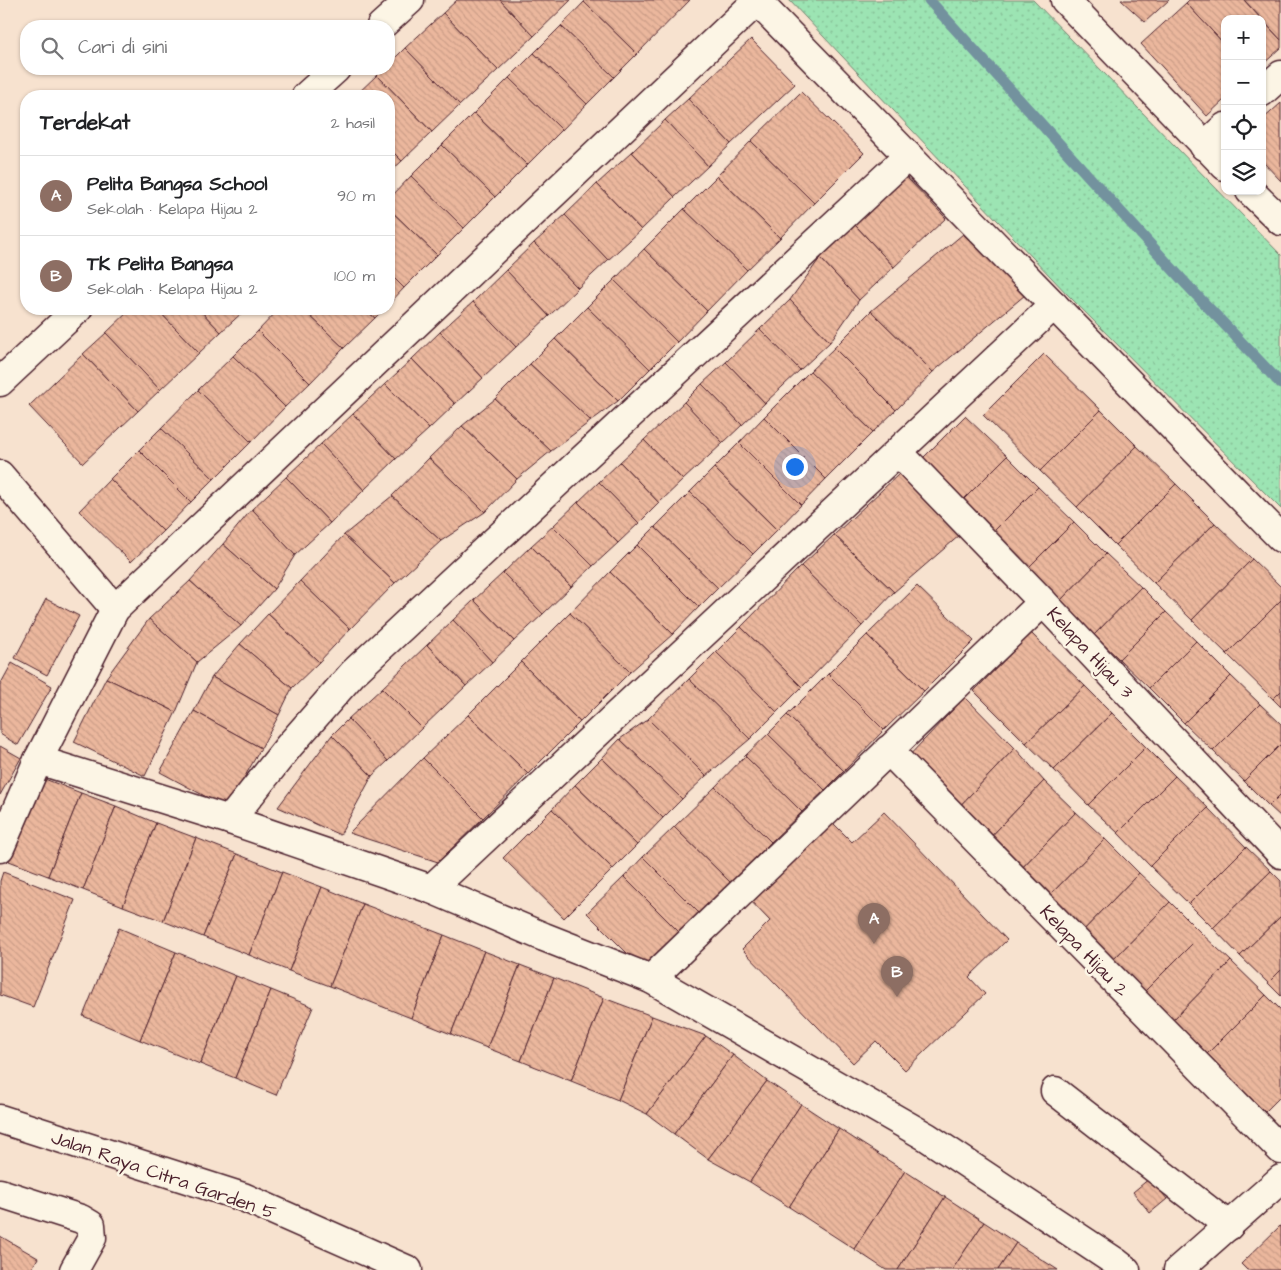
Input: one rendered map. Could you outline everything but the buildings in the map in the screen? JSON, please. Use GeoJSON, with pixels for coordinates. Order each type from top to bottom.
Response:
{"type":"FeatureCollection","features":[{"type":"Feature","properties":{"kind":"street"},"geometry":{"type":"LineString","coordinates":[[388,20],[410,0]]}},
{"type":"Feature","properties":{"kind":"street"},"geometry":{"type":"LineString","coordinates":[[0,848],[38,760],[115,609],[757,0],[1281,538]]}},
{"type":"Feature","properties":{"kind":"street"},"geometry":{"type":"LineString","coordinates":[[1065,0],[1221,162]]}},
{"type":"Feature","properties":{"kind":"street"},"geometry":{"type":"LineString","coordinates":[[313,90],[329,75]]}},
{"type":"Feature","properties":{"kind":"street"},"geometry":{"type":"LineString","coordinates":[[1266,88],[1281,75]]}},
{"type":"Feature","properties":{"kind":"street"},"geometry":{"type":"LineString","coordinates":[[1204,146],[1221,131]]}},
{"type":"Feature","properties":{"kind":"street"},"geometry":{"type":"LineString","coordinates":[[230,820],[289,746],[353,672],[908,156]]}},
{"type":"Feature","properties":{"kind":"street"},"geometry":{"type":"LineString","coordinates":[[1254,195],[1281,221]]}},
{"type":"Feature","properties":{"kind":"street"},"geometry":{"type":"LineString","coordinates":[[431,889],[1054,305]]}},
{"type":"Feature","properties":{"kind":"street"},"geometry":{"type":"LineString","coordinates":[[0,382],[72,315]]}},
{"type":"Feature","properties":{"kind":"street","name":"Kelapa Hijau 3"},"geometry":{"type":"LineString","coordinates":[[898,452],[1043,602],[1281,854]]}},
{"type":"Feature","properties":{"kind":"street"},"geometry":{"type":"LineString","coordinates":[[0,475],[115,609]]}},
{"type":"Feature","properties":{"kind":"street"},"geometry":{"type":"LineString","coordinates":[[651,979],[1043,602]]}},
{"type":"Feature","properties":{"kind":"street","name":"Kelapa Hijau 2"},"geometry":{"type":"LineString","coordinates":[[888,750],[1281,1150]]}},
{"type":"Feature","properties":{"kind":"street"},"geometry":{"type":"LineString","coordinates":[[38,760],[230,820],[431,889],[544,937],[651,979],[927,1137],[1117,1262],[1126,1270]]}},
{"type":"Feature","properties":{"kind":"street"},"geometry":{"type":"LineString","coordinates":[[1055,1092],[1229,1226]]}},
{"type":"Feature","properties":{"kind":"street","name":"Jalan Raya Citra Garden 5"},"geometry":{"type":"LineString","coordinates":[[0,1119],[243,1197],[408,1270]]}},
{"type":"Feature","properties":{"kind":"street"},"geometry":{"type":"LineString","coordinates":[[1178,1270],[1281,1179]]}},
{"type":"Feature","properties":{"kind":"street"},"geometry":{"type":"LineString","coordinates":[[0,1193],[81,1219],[91,1225],[92,1238],[74,1270]]}},
{"type":"Feature","properties":{"kind":"green space"},"geometry":{"type":"Polygon","coordinates":[[[789,0],[1033,0],[1281,255],[1281,509],[1067,294],[789,0]]]}},
{"type":"Feature","properties":{"kind":"waterway"},"geometry":{"type":"LineString","coordinates":[[929,0],[1187,285],[1281,384]]}},
{"type":"Feature","properties":{"kind":"place","name":"Pelita Bangsa School"},"geometry":{"type":"Point","coordinates":[874,944]}},
{"type":"Feature","properties":{"kind":"place","name":"TK Pelita Bangsa"},"geometry":{"type":"Point","coordinates":[897,997]}}]}
